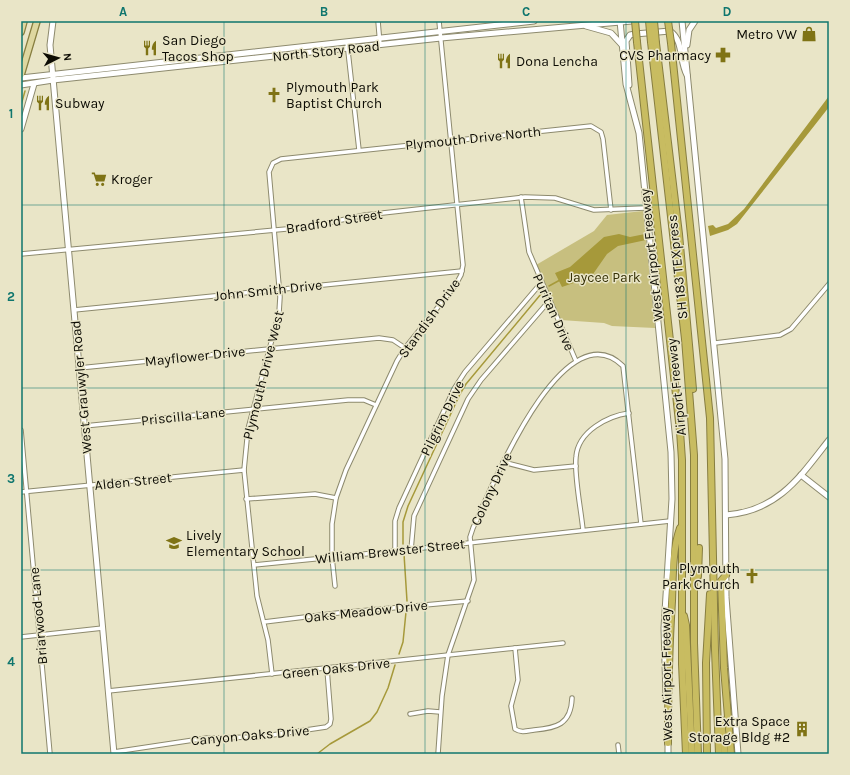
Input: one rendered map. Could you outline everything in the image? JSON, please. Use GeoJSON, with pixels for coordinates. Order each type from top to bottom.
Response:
{"type":"FeatureCollection","features":[{"type":"Feature","properties":{"kind":"highway","name":"Airport Freeway"},"geometry":{"type":"LineString","coordinates":[[635,21],[680,425],[682,460],[681,605],[683,707],[686,754]]}},
{"type":"Feature","properties":{"kind":"highway","name":"SH 183 TEXpress"},"geometry":{"type":"LineString","coordinates":[[649,21],[654,43],[679,234],[696,434],[698,481],[698,633],[702,754]]}},
{"type":"Feature","properties":{"kind":"highway","name":"SH 183 TEXpress"},"geometry":{"type":"LineString","coordinates":[[654,21],[654,43],[685,339],[694,455],[694,637],[698,754]]}},
{"type":"Feature","properties":{"kind":"highway"},"geometry":{"type":"LineString","coordinates":[[668,21],[710,418],[719,754]]}},
{"type":"Feature","properties":{"kind":"highway"},"geometry":{"type":"LineString","coordinates":[[668,743],[669,664],[673,584],[676,539],[681,523]]}},
{"type":"Feature","properties":{"kind":"highway"},"geometry":{"type":"LineString","coordinates":[[707,754],[706,663],[708,609],[713,573]]}},
{"type":"Feature","properties":{"kind":"highway"},"geometry":{"type":"LineString","coordinates":[[726,575],[721,581],[724,668],[731,754]]}},
{"type":"Feature","properties":{"kind":"highway"},"geometry":{"type":"LineString","coordinates":[[681,605],[686,625],[692,754]]}},
{"type":"Feature","properties":{"kind":"highway"},"geometry":{"type":"LineString","coordinates":[[717,701],[720,712],[725,754]]}},
{"type":"Feature","properties":{"kind":"main road"},"geometry":{"type":"LineString","coordinates":[[21,32],[24,21]]}},
{"type":"Feature","properties":{"kind":"main road"},"geometry":{"type":"LineString","coordinates":[[21,75],[37,21]]}},
{"type":"Feature","properties":{"kind":"main road","name":"West Grauwyler Road"},"geometry":{"type":"LineString","coordinates":[[52,21],[50,45],[114,753]]}},
{"type":"Feature","properties":{"kind":"main road","name":"North Story Road"},"geometry":{"type":"LineString","coordinates":[[21,85],[34,84],[53,77],[209,57],[534,21]]}},
{"type":"Feature","properties":{"kind":"main road","name":"North Story Road"},"geometry":{"type":"LineString","coordinates":[[21,78],[53,77],[209,63],[441,38],[632,21]]}},
{"type":"Feature","properties":{"kind":"main road"},"geometry":{"type":"LineString","coordinates":[[682,21],[726,459],[727,622],[738,754]]}},
{"type":"Feature","properties":{"kind":"main road"},"geometry":{"type":"LineString","coordinates":[[686,52],[689,30],[694,21]]}},
{"type":"Feature","properties":{"kind":"main road","name":"West Airport Freeway"},"geometry":{"type":"LineString","coordinates":[[620,22],[628,90],[639,133],[645,208],[671,452],[670,521],[664,628],[668,754]]}},
{"type":"Feature","properties":{"kind":"main road"},"geometry":{"type":"LineString","coordinates":[[585,25],[611,32],[622,45]]}},
{"type":"Feature","properties":{"kind":"main road"},"geometry":{"type":"LineString","coordinates":[[628,90],[629,82],[626,41],[630,35],[670,32],[674,34],[678,38],[682,68],[688,76]]}},
{"type":"Feature","properties":{"kind":"main road"},"geometry":{"type":"LineString","coordinates":[[209,57],[209,63]]}},
{"type":"Feature","properties":{"kind":"main road"},"geometry":{"type":"LineString","coordinates":[[21,129],[34,84]]}},
{"type":"Feature","properties":{"kind":"main road"},"geometry":{"type":"LineString","coordinates":[[726,515],[764,505],[784,492],[801,475],[829,440]]}},
{"type":"Feature","properties":{"kind":"main road"},"geometry":{"type":"LineString","coordinates":[[801,475],[829,497]]}},
{"type":"Feature","properties":{"kind":"street"},"geometry":{"type":"LineString","coordinates":[[378,21],[380,45]]}},
{"type":"Feature","properties":{"kind":"street","name":"Standish Drive"},"geometry":{"type":"LineString","coordinates":[[335,586],[332,558],[332,524],[336,498],[346,470],[376,405],[405,348],[455,286],[462,271],[463,262],[458,204],[439,21]]}},
{"type":"Feature","properties":{"kind":"street"},"geometry":{"type":"LineString","coordinates":[[347,42],[359,150]]}},
{"type":"Feature","properties":{"kind":"street","name":"Plymouth Drive North"},"geometry":{"type":"LineString","coordinates":[[270,169],[273,163],[280,158],[592,126],[601,132],[603,139],[611,210]]}},
{"type":"Feature","properties":{"kind":"street","name":"Plymouth Drive West"},"geometry":{"type":"LineString","coordinates":[[270,169],[280,289],[280,313],[246,440],[244,470],[257,596],[264,622],[272,674]]}},
{"type":"Feature","properties":{"kind":"street","name":"Bradford Street"},"geometry":{"type":"LineString","coordinates":[[21,254],[274,231],[326,225],[365,216],[521,197],[548,197],[594,210],[645,208]]}},
{"type":"Feature","properties":{"kind":"street","name":"Puritan Drive"},"geometry":{"type":"LineString","coordinates":[[521,197],[527,247],[541,283],[576,361],[590,355],[599,354],[615,359],[620,363],[625,371],[641,524]]}},
{"type":"Feature","properties":{"kind":"street","name":"John Smith Drive"},"geometry":{"type":"LineString","coordinates":[[74,310],[462,271]]}},
{"type":"Feature","properties":{"kind":"street","name":"Pilgrim Drive"},"geometry":{"type":"LineString","coordinates":[[395,551],[395,521],[399,508],[454,389],[465,372],[541,283]]}},
{"type":"Feature","properties":{"kind":"street"},"geometry":{"type":"LineString","coordinates":[[715,343],[780,335],[791,329],[829,284]]}},
{"type":"Feature","properties":{"kind":"street","name":"Pilgrim Drive"},"geometry":{"type":"LineString","coordinates":[[411,550],[414,516],[468,399],[481,380],[549,301]]}},
{"type":"Feature","properties":{"kind":"street","name":"Mayflower Drive"},"geometry":{"type":"LineString","coordinates":[[79,368],[379,338],[393,340],[405,348]]}},
{"type":"Feature","properties":{"kind":"street","name":"Colony Drive"},"geometry":{"type":"LineString","coordinates":[[438,754],[440,712],[448,655],[468,602],[474,580],[471,543],[473,528],[516,434],[532,410],[566,369],[576,361]]}},
{"type":"Feature","properties":{"kind":"street","name":"Priscilla Lane"},"geometry":{"type":"LineString","coordinates":[[84,426],[359,400],[376,405]]}},
{"type":"Feature","properties":{"kind":"street"},"geometry":{"type":"LineString","coordinates":[[583,530],[576,466],[578,449],[592,430],[607,419],[629,413]]}},
{"type":"Feature","properties":{"kind":"street","name":"Briarwood Lane"},"geometry":{"type":"LineString","coordinates":[[21,430],[50,754]]}},
{"type":"Feature","properties":{"kind":"street"},"geometry":{"type":"LineString","coordinates":[[503,462],[534,470],[576,466]]}},
{"type":"Feature","properties":{"kind":"street","name":"Alden Street"},"geometry":{"type":"LineString","coordinates":[[21,492],[244,470]]}},
{"type":"Feature","properties":{"kind":"street"},"geometry":{"type":"LineString","coordinates":[[246,499],[315,494],[336,498]]}},
{"type":"Feature","properties":{"kind":"street","name":"William Brewster Street"},"geometry":{"type":"LineString","coordinates":[[254,565],[411,550],[670,521]]}},
{"type":"Feature","properties":{"kind":"street","name":"Oaks Meadow Drive"},"geometry":{"type":"LineString","coordinates":[[264,622],[338,613],[468,602]]}},
{"type":"Feature","properties":{"kind":"street"},"geometry":{"type":"LineString","coordinates":[[21,637],[103,628]]}},
{"type":"Feature","properties":{"kind":"street","name":"Green Oaks Drive"},"geometry":{"type":"LineString","coordinates":[[108,691],[563,643]]}},
{"type":"Feature","properties":{"kind":"street"},"geometry":{"type":"LineString","coordinates":[[515,648],[518,680],[513,696],[511,710],[515,729],[524,732],[557,727],[569,714],[572,698]]}},
{"type":"Feature","properties":{"kind":"street","name":"Canyon Oaks Drive"},"geometry":{"type":"LineString","coordinates":[[114,753],[207,738],[259,737],[326,727],[331,722],[327,669]]}},
{"type":"Feature","properties":{"kind":"street"},"geometry":{"type":"LineString","coordinates":[[410,714],[428,711],[440,712]]}},
{"type":"Feature","properties":{"kind":"street"},"geometry":{"type":"LineString","coordinates":[[618,745],[619,754]]}},
{"type":"Feature","properties":{"kind":"green space","name":"Jaycee Park"},"geometry":{"type":"Polygon","coordinates":[[[643,211],[655,328],[612,326],[604,323],[561,320],[536,265],[594,231],[607,215],[643,211]]]}},
{"type":"Feature","properties":{"kind":"shaded area"},"geometry":{"type":"Polygon","coordinates":[[[829,96],[829,107],[737,224],[728,230],[710,236],[708,226],[713,225],[716,228],[728,224],[744,209],[829,96]]]}},
{"type":"Feature","properties":{"kind":"shaded area"},"geometry":{"type":"Polygon","coordinates":[[[619,234],[630,237],[645,234],[646,240],[618,246],[607,254],[591,277],[562,287],[555,273],[570,267],[604,237],[619,234]]]}},
{"type":"Feature","properties":{"kind":"waterway"},"geometry":{"type":"LineString","coordinates":[[21,105],[25,91]]}},
{"type":"Feature","properties":{"kind":"waterway"},"geometry":{"type":"LineString","coordinates":[[549,286],[560,280]]}},
{"type":"Feature","properties":{"kind":"waterway"},"geometry":{"type":"LineString","coordinates":[[403,544],[403,522],[408,506],[460,394],[466,384],[541,294]]}},
{"type":"Feature","properties":{"kind":"waterway"},"geometry":{"type":"LineString","coordinates":[[404,554],[407,601]]}},
{"type":"Feature","properties":{"kind":"waterway"},"geometry":{"type":"LineString","coordinates":[[399,654],[403,642],[406,612]]}},
{"type":"Feature","properties":{"kind":"waterway"},"geometry":{"type":"LineString","coordinates":[[317,754],[330,744],[370,721],[377,712],[388,688],[395,665]]}},
{"type":"Feature","properties":{"kind":"place","name":"Metro VW"},"geometry":{"type":"Point","coordinates":[809,34]}},
{"type":"Feature","properties":{"kind":"place","name":"San Diego Tacos Shop"},"geometry":{"type":"Point","coordinates":[150,48]}},
{"type":"Feature","properties":{"kind":"place","name":"CVS Pharmacy"},"geometry":{"type":"Point","coordinates":[723,55]}},
{"type":"Feature","properties":{"kind":"place","name":"Dona Lencha"},"geometry":{"type":"Point","coordinates":[504,61]}},
{"type":"Feature","properties":{"kind":"place","name":"Plymouth Park Baptist Church"},"geometry":{"type":"Point","coordinates":[274,95]}},
{"type":"Feature","properties":{"kind":"place","name":"Subway"},"geometry":{"type":"Point","coordinates":[43,103]}},
{"type":"Feature","properties":{"kind":"place","name":"Kroger"},"geometry":{"type":"Point","coordinates":[99,179]}},
{"type":"Feature","properties":{"kind":"place","name":"Lively Elementary School"},"geometry":{"type":"Point","coordinates":[174,543]}},
{"type":"Feature","properties":{"kind":"place","name":"Plymouth Park Church"},"geometry":{"type":"Point","coordinates":[752,576]}},
{"type":"Feature","properties":{"kind":"place","name":"Extra Space Storage Bldg #2"},"geometry":{"type":"Point","coordinates":[802,729]}}]}
